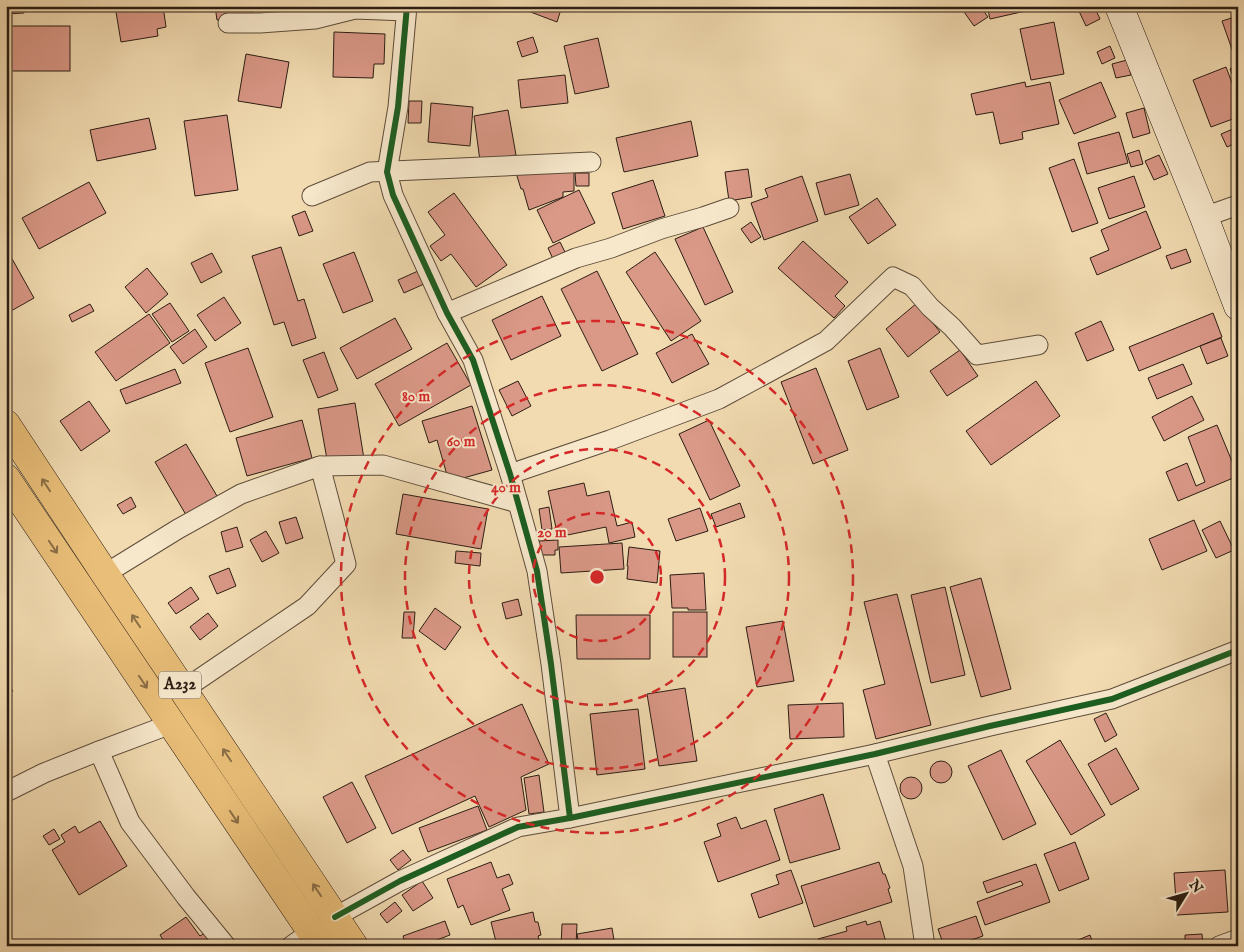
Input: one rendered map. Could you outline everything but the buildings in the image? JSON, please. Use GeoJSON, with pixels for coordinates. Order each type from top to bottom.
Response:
{"type":"FeatureCollection","features":[{"type":"Feature","properties":{"kind":"highway","name":"A232"},"geometry":{"type":"LineString","coordinates":[[6,424],[354,946]]}},
{"type":"Feature","properties":{"kind":"highway","name":"A232"},"geometry":{"type":"LineString","coordinates":[[6,478],[171,724],[307,941]]}},
{"type":"Feature","properties":{"kind":"street"},"geometry":{"type":"LineString","coordinates":[[1119,6],[1238,306]]}},
{"type":"Feature","properties":{"kind":"street"},"geometry":{"type":"LineString","coordinates":[[228,23],[314,19],[355,9],[406,9],[398,107],[387,172],[393,194],[447,314],[474,360],[510,474],[537,570],[570,818]]}},
{"type":"Feature","properties":{"kind":"street"},"geometry":{"type":"LineString","coordinates":[[312,196],[370,172],[591,162]]}},
{"type":"Feature","properties":{"kind":"street"},"geometry":{"type":"LineString","coordinates":[[1204,217],[1238,204]]}},
{"type":"Feature","properties":{"kind":"street"},"geometry":{"type":"LineString","coordinates":[[447,314],[576,258],[729,208]]}},
{"type":"Feature","properties":{"kind":"street"},"geometry":{"type":"LineString","coordinates":[[510,474],[610,440],[719,399],[826,341],[893,277],[912,286],[930,308],[952,327],[977,355],[1038,346]]}},
{"type":"Feature","properties":{"kind":"street"},"geometry":{"type":"LineString","coordinates":[[105,574],[178,529],[241,494],[320,466],[383,465],[518,503]]}},
{"type":"Feature","properties":{"kind":"street"},"geometry":{"type":"LineString","coordinates":[[183,690],[307,606],[346,564],[320,466]]}},
{"type":"Feature","properties":{"kind":"street"},"geometry":{"type":"LineString","coordinates":[[335,917],[400,881],[518,827],[570,818],[875,754],[1112,699],[1238,650]]}},
{"type":"Feature","properties":{"kind":"street"},"geometry":{"type":"LineString","coordinates":[[6,792],[44,773],[171,724]]}},
{"type":"Feature","properties":{"kind":"street"},"geometry":{"type":"LineString","coordinates":[[99,751],[130,822],[186,897],[226,946]]}},
{"type":"Feature","properties":{"kind":"street"},"geometry":{"type":"LineString","coordinates":[[875,754],[913,866],[925,946]]}},
{"type":"Feature","properties":{"kind":"street"},"geometry":{"type":"LineString","coordinates":[[1219,946],[1238,939]]}},
{"type":"Feature","properties":{"kind":"cycle path"},"geometry":{"type":"LineString","coordinates":[[407,6],[398,107],[387,172],[393,195],[447,313],[473,360],[510,474],[537,571],[551,664],[570,818]]}},
{"type":"Feature","properties":{"kind":"cycle path"},"geometry":{"type":"LineString","coordinates":[[335,917],[400,881],[518,827],[570,818],[875,754],[1112,699],[1238,650]]}}]}
